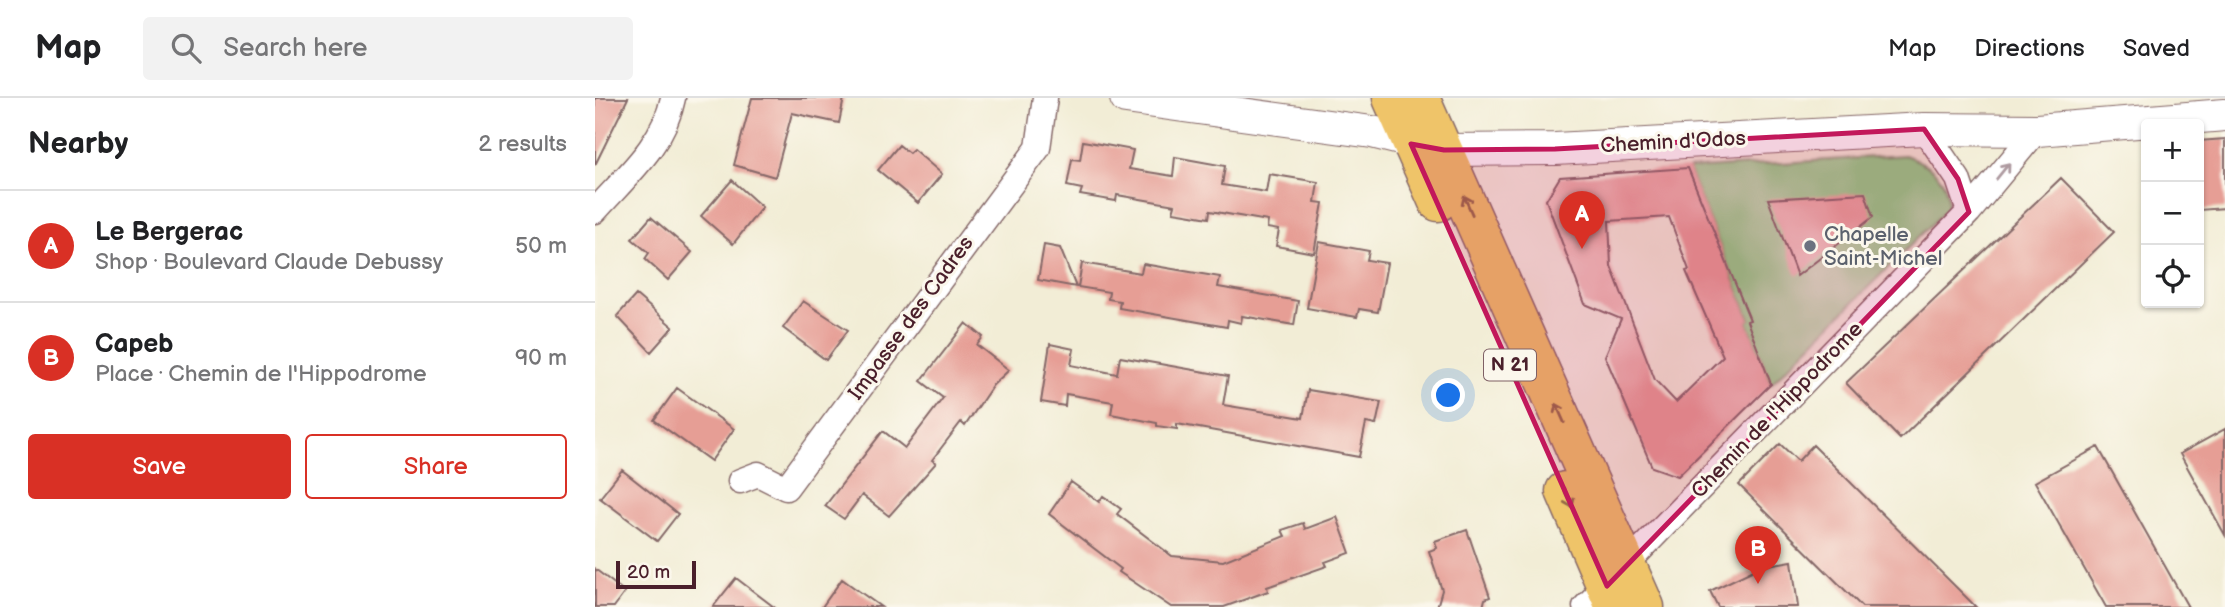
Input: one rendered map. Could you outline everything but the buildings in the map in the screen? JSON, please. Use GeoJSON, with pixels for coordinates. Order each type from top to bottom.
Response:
{"type":"FeatureCollection","features":[{"type":"Feature","properties":{"kind":"main road","name":"N 21"},"geometry":{"type":"LineString","coordinates":[[1392,98],[1427,147],[1609,591],[1645,607]]}},
{"type":"Feature","properties":{"kind":"main road","name":"N 21"},"geometry":{"type":"LineString","coordinates":[[1420,98],[1427,147]]}},
{"type":"Feature","properties":{"kind":"street"},"geometry":{"type":"LineString","coordinates":[[595,211],[653,145],[664,129],[673,98]]}},
{"type":"Feature","properties":{"kind":"street","name":"Impasse des Cadres"},"geometry":{"type":"LineString","coordinates":[[740,481],[758,474],[786,488],[1038,148],[1045,98]]}},
{"type":"Feature","properties":{"kind":"street","name":"Chemin d'Odos"},"geometry":{"type":"LineString","coordinates":[[1126,98],[1371,132],[1427,147],[1555,149],[1924,129],[2037,130],[2225,115]]}},
{"type":"Feature","properties":{"kind":"street"},"geometry":{"type":"LineString","coordinates":[[1924,129],[1958,179],[1969,212]]}},
{"type":"Feature","properties":{"kind":"street","name":"Chemin de l'Hippodrome"},"geometry":{"type":"LineString","coordinates":[[1609,591],[1969,212],[2037,130]]}},
{"type":"Feature","properties":{"kind":"highlighted area"},"geometry":{"type":"Polygon","coordinates":[[[1924,129],[1958,179],[1969,212],[1607,586],[1411,144],[1444,150],[1555,149],[1924,129]]]}},
{"type":"Feature","properties":{"kind":"green space"},"geometry":{"type":"Polygon","coordinates":[[[1905,155],[1923,163],[1937,174],[1946,190],[1947,209],[1771,384],[1747,321],[1750,319],[1688,169],[1905,155]]]}},
{"type":"Feature","properties":{"kind":"place","name":"Chapelle Saint-Michel"},"geometry":{"type":"Point","coordinates":[1810,246]}},
{"type":"Feature","properties":{"kind":"place","name":"Le Bergerac"},"geometry":{"type":"Point","coordinates":[1582,249]}},
{"type":"Feature","properties":{"kind":"place","name":"Capeb"},"geometry":{"type":"Point","coordinates":[1758,584]}}]}
